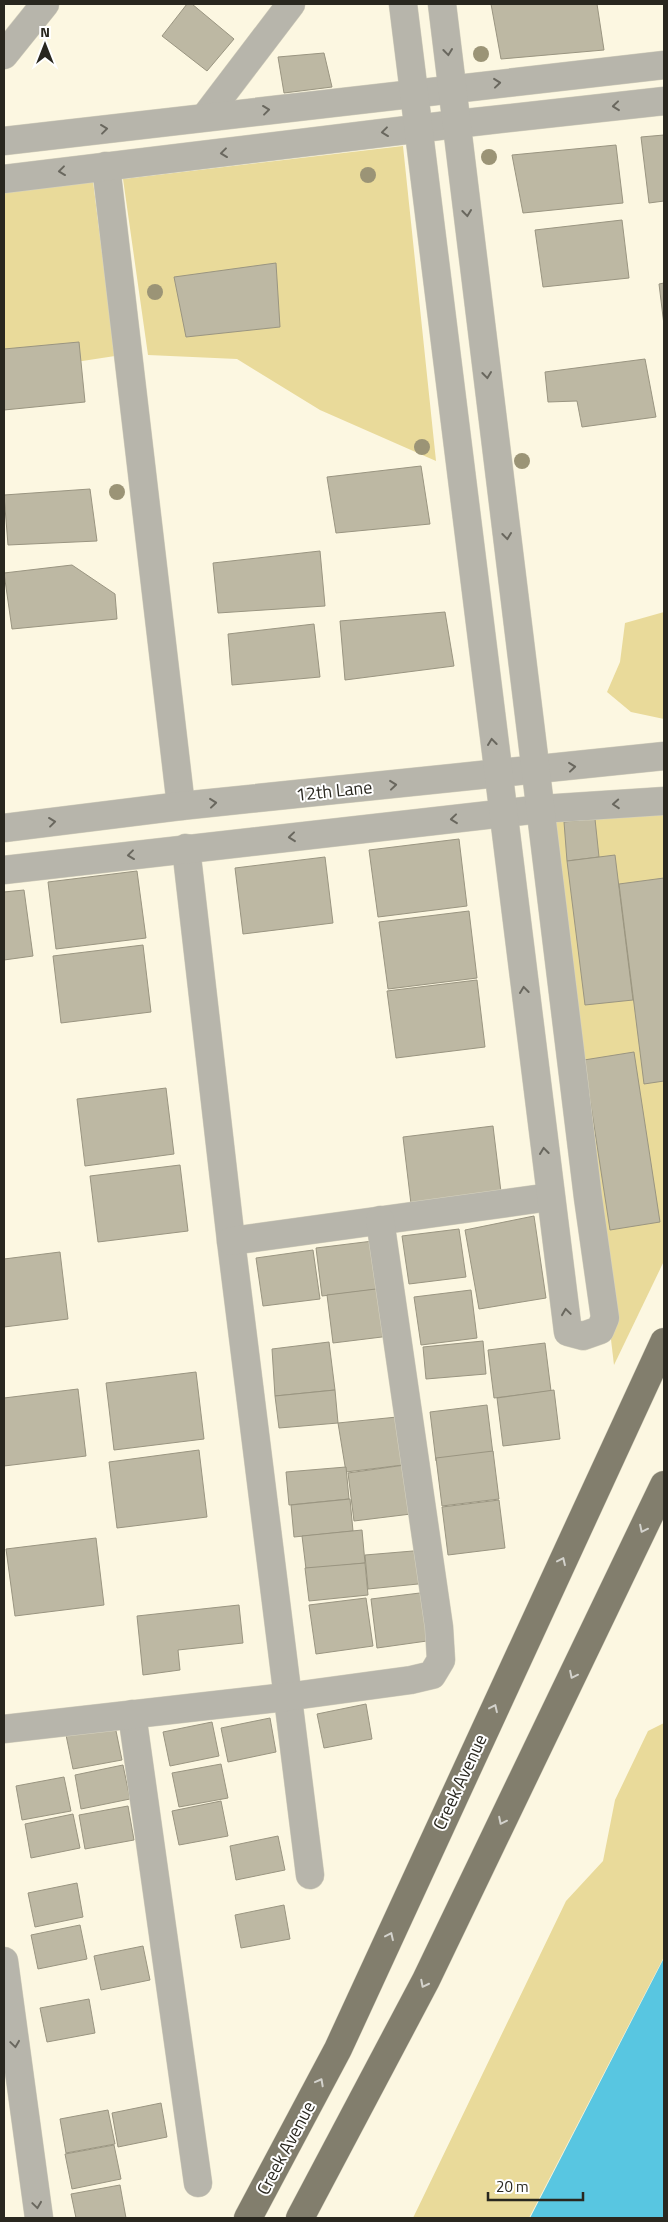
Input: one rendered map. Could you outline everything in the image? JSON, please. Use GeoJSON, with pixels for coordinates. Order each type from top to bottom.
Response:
{"type":"FeatureCollection","features":[{"type":"Feature","properties":{"kind":"main road","name":"Creek Avenue"},"geometry":{"type":"LineString","coordinates":[[248,2218],[338,2049],[664,1342]]}},
{"type":"Feature","properties":{"kind":"main road"},"geometry":{"type":"LineString","coordinates":[[300,2218],[426,1980],[664,1485]]}},
{"type":"Feature","properties":{"kind":"street"},"geometry":{"type":"LineString","coordinates":[[4,55],[45,4]]}},
{"type":"Feature","properties":{"kind":"street"},"geometry":{"type":"LineString","coordinates":[[205,117],[291,4]]}},
{"type":"Feature","properties":{"kind":"street"},"geometry":{"type":"LineString","coordinates":[[403,4],[496,775],[550,1197],[568,1332],[576,1336],[591,1334],[600,1330],[605,1318],[587,1188],[442,4]]}},
{"type":"Feature","properties":{"kind":"street"},"geometry":{"type":"LineString","coordinates":[[4,141],[664,65]]}},
{"type":"Feature","properties":{"kind":"street"},"geometry":{"type":"LineString","coordinates":[[4,179],[418,128],[664,101]]}},
{"type":"Feature","properties":{"kind":"street"},"geometry":{"type":"LineString","coordinates":[[106,166],[181,806]]}},
{"type":"Feature","properties":{"kind":"street","name":"12th Lane"},"geometry":{"type":"LineString","coordinates":[[4,828],[181,806],[536,771],[664,756]]}},
{"type":"Feature","properties":{"kind":"street"},"geometry":{"type":"LineString","coordinates":[[4,870],[541,809],[664,801]]}},
{"type":"Feature","properties":{"kind":"street"},"geometry":{"type":"LineString","coordinates":[[186,848],[286,1697],[310,1876]]}},
{"type":"Feature","properties":{"kind":"street"},"geometry":{"type":"LineString","coordinates":[[231,1241],[550,1197]]}},
{"type":"Feature","properties":{"kind":"street"},"geometry":{"type":"LineString","coordinates":[[4,1729],[286,1697],[411,1680],[432,1674],[441,1660],[439,1627],[380,1220]]}},
{"type":"Feature","properties":{"kind":"street"},"geometry":{"type":"LineString","coordinates":[[132,1714],[198,2183]]}},
{"type":"Feature","properties":{"kind":"street"},"geometry":{"type":"LineString","coordinates":[[4,1961],[39,2218]]}},
{"type":"Feature","properties":{"kind":"shaded area"},"geometry":{"type":"Polygon","coordinates":[[[403,146],[436,461],[320,410],[237,359],[148,355],[123,179],[403,146]]]}},
{"type":"Feature","properties":{"kind":"shaded area"},"geometry":{"type":"Polygon","coordinates":[[[93,181],[115,356],[4,373],[4,192],[93,181]]]}},
{"type":"Feature","properties":{"kind":"shaded area"},"geometry":{"type":"Polygon","coordinates":[[[664,612],[664,719],[631,712],[607,692],[620,662],[625,623],[664,612]]]}},
{"type":"Feature","properties":{"kind":"shaded area"},"geometry":{"type":"Polygon","coordinates":[[[664,811],[664,1261],[614,1365],[550,822],[664,811]]]}},
{"type":"Feature","properties":{"kind":"shaded area"},"geometry":{"type":"Polygon","coordinates":[[[664,1723],[664,1957],[529,2218],[413,2218],[566,1901],[603,1861],[615,1800],[648,1731],[664,1723]]]}},
{"type":"Feature","properties":{"kind":"water"},"geometry":{"type":"Polygon","coordinates":[[[664,1958],[664,2218],[530,2218],[664,1958]]]}},
{"type":"Feature","properties":{"kind":"building"},"geometry":{"type":"Polygon","coordinates":[[[187,4],[192,4],[234,39],[207,71],[162,36],[187,4]]]}},
{"type":"Feature","properties":{"kind":"building"},"geometry":{"type":"Polygon","coordinates":[[[491,4],[597,4],[604,50],[501,59],[491,4]]]}},
{"type":"Feature","properties":{"kind":"building"},"geometry":{"type":"Polygon","coordinates":[[[324,53],[332,87],[284,93],[278,57],[324,53]]]}},
{"type":"Feature","properties":{"kind":"building"},"geometry":{"type":"Polygon","coordinates":[[[664,135],[664,201],[649,203],[641,137],[664,135]]]}},
{"type":"Feature","properties":{"kind":"building"},"geometry":{"type":"Polygon","coordinates":[[[616,145],[623,203],[523,213],[512,155],[616,145]]]}},
{"type":"Feature","properties":{"kind":"building"},"geometry":{"type":"Polygon","coordinates":[[[622,220],[629,278],[543,287],[535,230],[622,220]]]}},
{"type":"Feature","properties":{"kind":"building"},"geometry":{"type":"Polygon","coordinates":[[[276,263],[280,327],[186,337],[174,277],[276,263]]]}},
{"type":"Feature","properties":{"kind":"building"},"geometry":{"type":"Polygon","coordinates":[[[664,283],[664,325],[659,284],[664,283]]]}},
{"type":"Feature","properties":{"kind":"building"},"geometry":{"type":"Polygon","coordinates":[[[79,342],[85,402],[4,410],[4,349],[79,342]]]}},
{"type":"Feature","properties":{"kind":"building"},"geometry":{"type":"Polygon","coordinates":[[[645,359],[656,417],[582,427],[577,401],[548,402],[545,372],[645,359]]]}},
{"type":"Feature","properties":{"kind":"building"},"geometry":{"type":"Polygon","coordinates":[[[421,466],[430,524],[336,533],[327,477],[421,466]]]}},
{"type":"Feature","properties":{"kind":"building"},"geometry":{"type":"Polygon","coordinates":[[[90,489],[97,541],[8,545],[4,495],[90,489]]]}},
{"type":"Feature","properties":{"kind":"building"},"geometry":{"type":"Polygon","coordinates":[[[320,551],[325,606],[218,613],[213,563],[320,551]]]}},
{"type":"Feature","properties":{"kind":"building"},"geometry":{"type":"Polygon","coordinates":[[[72,565],[115,594],[117,619],[12,629],[4,573],[72,565]]]}},
{"type":"Feature","properties":{"kind":"building"},"geometry":{"type":"Polygon","coordinates":[[[445,612],[454,666],[345,680],[340,621],[445,612]]]}},
{"type":"Feature","properties":{"kind":"building"},"geometry":{"type":"Polygon","coordinates":[[[314,624],[320,677],[232,685],[228,634],[314,624]]]}},
{"type":"Feature","properties":{"kind":"building"},"geometry":{"type":"Polygon","coordinates":[[[595,819],[599,857],[567,861],[564,822],[595,819]]]}},
{"type":"Feature","properties":{"kind":"building"},"geometry":{"type":"Polygon","coordinates":[[[459,839],[467,906],[378,917],[369,850],[459,839]]]}},
{"type":"Feature","properties":{"kind":"building"},"geometry":{"type":"Polygon","coordinates":[[[615,855],[633,1000],[585,1005],[567,861],[615,855]]]}},
{"type":"Feature","properties":{"kind":"building"},"geometry":{"type":"Polygon","coordinates":[[[325,857],[333,923],[243,934],[235,868],[325,857]]]}},
{"type":"Feature","properties":{"kind":"building"},"geometry":{"type":"Polygon","coordinates":[[[137,871],[146,938],[56,949],[48,882],[137,871]]]}},
{"type":"Feature","properties":{"kind":"building"},"geometry":{"type":"Polygon","coordinates":[[[664,878],[664,1081],[644,1084],[619,884],[664,878]]]}},
{"type":"Feature","properties":{"kind":"building"},"geometry":{"type":"Polygon","coordinates":[[[24,890],[33,956],[4,960],[4,892],[24,890]]]}},
{"type":"Feature","properties":{"kind":"building"},"geometry":{"type":"Polygon","coordinates":[[[469,911],[477,978],[388,989],[379,922],[469,911]]]}},
{"type":"Feature","properties":{"kind":"building"},"geometry":{"type":"Polygon","coordinates":[[[143,945],[151,1012],[61,1023],[53,956],[143,945]]]}},
{"type":"Feature","properties":{"kind":"building"},"geometry":{"type":"Polygon","coordinates":[[[477,980],[485,1047],[396,1058],[387,991],[477,980]]]}},
{"type":"Feature","properties":{"kind":"building"},"geometry":{"type":"Polygon","coordinates":[[[634,1052],[660,1222],[610,1230],[584,1060],[634,1052]]]}},
{"type":"Feature","properties":{"kind":"building"},"geometry":{"type":"Polygon","coordinates":[[[166,1088],[174,1154],[85,1166],[77,1099],[166,1088]]]}},
{"type":"Feature","properties":{"kind":"building"},"geometry":{"type":"Polygon","coordinates":[[[493,1126],[501,1192],[411,1204],[403,1137],[493,1126]]]}},
{"type":"Feature","properties":{"kind":"building"},"geometry":{"type":"Polygon","coordinates":[[[180,1165],[188,1231],[98,1242],[90,1176],[180,1165]]]}},
{"type":"Feature","properties":{"kind":"building"},"geometry":{"type":"Polygon","coordinates":[[[534,1216],[546,1298],[479,1309],[465,1230],[534,1216]]]}},
{"type":"Feature","properties":{"kind":"building"},"geometry":{"type":"Polygon","coordinates":[[[459,1229],[466,1277],[409,1284],[402,1236],[459,1229]]]}},
{"type":"Feature","properties":{"kind":"building"},"geometry":{"type":"Polygon","coordinates":[[[373,1241],[379,1289],[322,1296],[316,1248],[373,1241]]]}},
{"type":"Feature","properties":{"kind":"building"},"geometry":{"type":"Polygon","coordinates":[[[313,1250],[320,1299],[263,1306],[256,1258],[313,1250]]]}},
{"type":"Feature","properties":{"kind":"building"},"geometry":{"type":"Polygon","coordinates":[[[60,1252],[68,1319],[4,1327],[4,1259],[60,1252]]]}},
{"type":"Feature","properties":{"kind":"building"},"geometry":{"type":"Polygon","coordinates":[[[384,1288],[390,1336],[333,1343],[327,1295],[384,1288]]]}},
{"type":"Feature","properties":{"kind":"building"},"geometry":{"type":"Polygon","coordinates":[[[471,1290],[477,1338],[421,1345],[414,1297],[471,1290]]]}},
{"type":"Feature","properties":{"kind":"building"},"geometry":{"type":"Polygon","coordinates":[[[483,1341],[486,1374],[426,1379],[423,1347],[483,1341]]]}},
{"type":"Feature","properties":{"kind":"building"},"geometry":{"type":"Polygon","coordinates":[[[329,1342],[335,1390],[275,1396],[272,1349],[329,1342]]]}},
{"type":"Feature","properties":{"kind":"building"},"geometry":{"type":"Polygon","coordinates":[[[545,1343],[551,1391],[494,1398],[488,1350],[545,1343]]]}},
{"type":"Feature","properties":{"kind":"building"},"geometry":{"type":"Polygon","coordinates":[[[196,1372],[204,1439],[114,1450],[106,1383],[196,1372]]]}},
{"type":"Feature","properties":{"kind":"building"},"geometry":{"type":"Polygon","coordinates":[[[78,1389],[86,1456],[4,1466],[4,1398],[78,1389]]]}},
{"type":"Feature","properties":{"kind":"building"},"geometry":{"type":"Polygon","coordinates":[[[335,1390],[338,1423],[279,1428],[275,1396],[335,1390]]]}},
{"type":"Feature","properties":{"kind":"building"},"geometry":{"type":"Polygon","coordinates":[[[554,1390],[560,1439],[503,1446],[497,1398],[554,1390]]]}},
{"type":"Feature","properties":{"kind":"building"},"geometry":{"type":"Polygon","coordinates":[[[487,1405],[493,1454],[436,1461],[430,1412],[487,1405]]]}},
{"type":"Feature","properties":{"kind":"building"},"geometry":{"type":"Polygon","coordinates":[[[397,1417],[403,1465],[346,1472],[338,1423],[397,1417]]]}},
{"type":"Feature","properties":{"kind":"building"},"geometry":{"type":"Polygon","coordinates":[[[199,1450],[207,1517],[117,1528],[109,1462],[199,1450]]]}},
{"type":"Feature","properties":{"kind":"building"},"geometry":{"type":"Polygon","coordinates":[[[493,1451],[499,1499],[442,1506],[436,1458],[493,1451]]]}},
{"type":"Feature","properties":{"kind":"building"},"geometry":{"type":"Polygon","coordinates":[[[405,1465],[411,1514],[354,1521],[348,1473],[405,1465]]]}},
{"type":"Feature","properties":{"kind":"building"},"geometry":{"type":"Polygon","coordinates":[[[346,1467],[349,1499],[289,1505],[286,1472],[346,1467]]]}},
{"type":"Feature","properties":{"kind":"building"},"geometry":{"type":"Polygon","coordinates":[[[350,1499],[353,1531],[294,1537],[291,1505],[350,1499]]]}},
{"type":"Feature","properties":{"kind":"building"},"geometry":{"type":"Polygon","coordinates":[[[499,1500],[505,1548],[448,1555],[442,1507],[499,1500]]]}},
{"type":"Feature","properties":{"kind":"building"},"geometry":{"type":"Polygon","coordinates":[[[362,1530],[365,1563],[306,1569],[302,1536],[362,1530]]]}},
{"type":"Feature","properties":{"kind":"building"},"geometry":{"type":"Polygon","coordinates":[[[96,1538],[104,1605],[15,1616],[6,1549],[96,1538]]]}},
{"type":"Feature","properties":{"kind":"building"},"geometry":{"type":"Polygon","coordinates":[[[425,1550],[428,1583],[368,1589],[365,1555],[425,1550]]]}},
{"type":"Feature","properties":{"kind":"building"},"geometry":{"type":"Polygon","coordinates":[[[365,1563],[368,1595],[309,1601],[305,1568],[365,1563]]]}},
{"type":"Feature","properties":{"kind":"building"},"geometry":{"type":"Polygon","coordinates":[[[428,1592],[434,1640],[377,1648],[371,1599],[428,1592]]]}},
{"type":"Feature","properties":{"kind":"building"},"geometry":{"type":"Polygon","coordinates":[[[366,1598],[373,1646],[316,1654],[309,1605],[366,1598]]]}},
{"type":"Feature","properties":{"kind":"building"},"geometry":{"type":"Polygon","coordinates":[[[239,1605],[243,1643],[178,1650],[180,1670],[143,1675],[137,1616],[239,1605]]]}},
{"type":"Feature","properties":{"kind":"building"},"geometry":{"type":"Polygon","coordinates":[[[366,1704],[372,1739],[324,1748],[317,1714],[366,1704]]]}},
{"type":"Feature","properties":{"kind":"building"},"geometry":{"type":"Polygon","coordinates":[[[270,1718],[276,1752],[228,1762],[221,1728],[270,1718]]]}},
{"type":"Feature","properties":{"kind":"building"},"geometry":{"type":"Polygon","coordinates":[[[212,1722],[219,1756],[170,1766],[163,1732],[212,1722]]]}},
{"type":"Feature","properties":{"kind":"building"},"geometry":{"type":"Polygon","coordinates":[[[115,1726],[122,1760],[73,1769],[66,1735],[115,1726]]]}},
{"type":"Feature","properties":{"kind":"building"},"geometry":{"type":"Polygon","coordinates":[[[221,1764],[228,1798],[179,1807],[172,1773],[221,1764]]]}},
{"type":"Feature","properties":{"kind":"building"},"geometry":{"type":"Polygon","coordinates":[[[123,1765],[130,1799],[81,1809],[75,1775],[123,1765]]]}},
{"type":"Feature","properties":{"kind":"building"},"geometry":{"type":"Polygon","coordinates":[[[64,1777],[71,1811],[22,1820],[16,1786],[64,1777]]]}},
{"type":"Feature","properties":{"kind":"building"},"geometry":{"type":"Polygon","coordinates":[[[221,1801],[228,1836],[179,1845],[172,1811],[221,1801]]]}},
{"type":"Feature","properties":{"kind":"building"},"geometry":{"type":"Polygon","coordinates":[[[128,1806],[134,1840],[85,1849],[79,1815],[128,1806]]]}},
{"type":"Feature","properties":{"kind":"building"},"geometry":{"type":"Polygon","coordinates":[[[73,1814],[80,1848],[31,1858],[25,1824],[73,1814]]]}},
{"type":"Feature","properties":{"kind":"building"},"geometry":{"type":"Polygon","coordinates":[[[278,1836],[285,1870],[236,1880],[230,1846],[278,1836]]]}},
{"type":"Feature","properties":{"kind":"building"},"geometry":{"type":"Polygon","coordinates":[[[77,1883],[83,1917],[35,1927],[28,1893],[77,1883]]]}},
{"type":"Feature","properties":{"kind":"building"},"geometry":{"type":"Polygon","coordinates":[[[284,1905],[290,1939],[241,1948],[235,1915],[284,1905]]]}},
{"type":"Feature","properties":{"kind":"building"},"geometry":{"type":"Polygon","coordinates":[[[80,1925],[87,1959],[38,1969],[31,1935],[80,1925]]]}},
{"type":"Feature","properties":{"kind":"building"},"geometry":{"type":"Polygon","coordinates":[[[143,1946],[150,1980],[101,1990],[94,1956],[143,1946]]]}},
{"type":"Feature","properties":{"kind":"building"},"geometry":{"type":"Polygon","coordinates":[[[89,1999],[95,2033],[47,2042],[40,2008],[89,1999]]]}},
{"type":"Feature","properties":{"kind":"building"},"geometry":{"type":"Polygon","coordinates":[[[161,2103],[167,2137],[118,2147],[112,2113],[161,2103]]]}},
{"type":"Feature","properties":{"kind":"building"},"geometry":{"type":"Polygon","coordinates":[[[108,2110],[115,2144],[66,2153],[60,2119],[108,2110]]]}},
{"type":"Feature","properties":{"kind":"building"},"geometry":{"type":"Polygon","coordinates":[[[114,2145],[121,2179],[72,2189],[65,2154],[114,2145]]]}},
{"type":"Feature","properties":{"kind":"building"},"geometry":{"type":"Polygon","coordinates":[[[120,2185],[126,2218],[76,2218],[71,2194],[120,2185]]]}}]}
